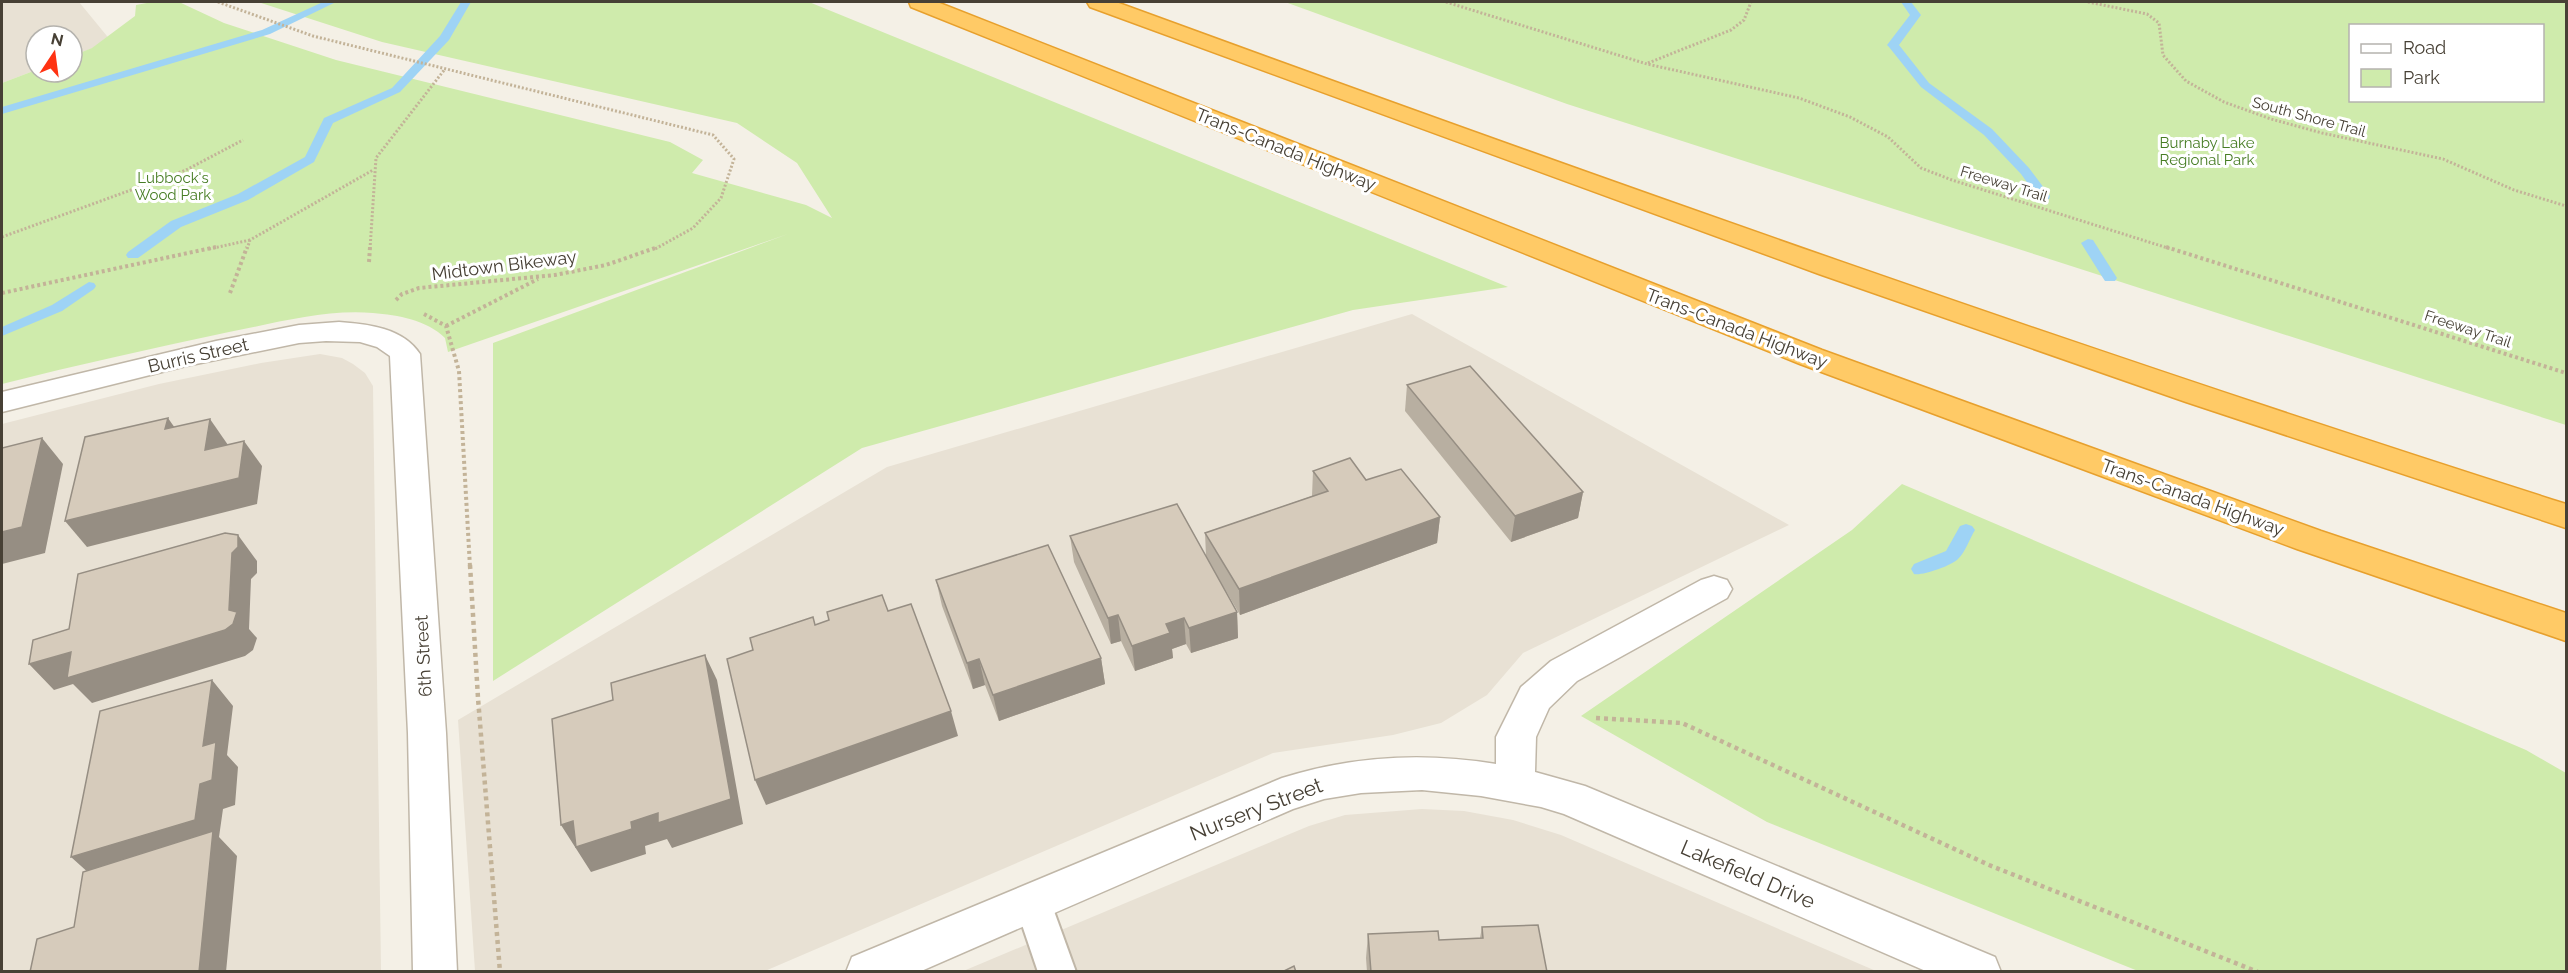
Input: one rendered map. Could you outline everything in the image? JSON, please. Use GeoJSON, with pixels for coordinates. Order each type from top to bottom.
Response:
{"type":"FeatureCollection","features":[{"type":"Feature","properties":{"kind":"highway","name":"Trans-Canada Highway"},"geometry":{"type":"LineString","coordinates":[[919,2],[1811,357],[2309,540],[2566,627]]}},
{"type":"Feature","properties":{"kind":"highway"},"geometry":{"type":"LineString","coordinates":[[1098,2],[1864,282],[2331,441],[2566,516]]}},
{"type":"Feature","properties":{"kind":"street","name":"Burris Street"},"geometry":{"type":"LineString","coordinates":[[2,402],[215,350],[309,333],[350,332],[378,337],[396,344]]}},
{"type":"Feature","properties":{"kind":"street","name":"6th Street"},"geometry":{"type":"LineString","coordinates":[[396,344],[405,354],[408,390],[427,733],[435,972]]}},
{"type":"Feature","properties":{"kind":"street"},"geometry":{"type":"LineString","coordinates":[[1515,783],[1516,737],[1534,698],[1564,671],[1714,589]]}},
{"type":"Feature","properties":{"kind":"street","name":"Nursery Street"},"geometry":{"type":"LineString","coordinates":[[868,972],[1282,795],[1329,781],[1375,775],[1440,773],[1515,783]]}},
{"type":"Feature","properties":{"kind":"street","name":"Lakefield Drive"},"geometry":{"type":"LineString","coordinates":[[1515,783],[1571,798],[1979,972]]}},
{"type":"Feature","properties":{"kind":"lane"},"geometry":{"type":"LineString","coordinates":[[1033,901],[1057,972]]}},
{"type":"Feature","properties":{"kind":"path"},"geometry":{"type":"LineString","coordinates":[[218,2],[314,36],[445,69],[376,158],[369,262]]}},
{"type":"Feature","properties":{"kind":"path","name":"Freeway Trail"},"geometry":{"type":"LineString","coordinates":[[1446,2],[1647,63],[1799,98],[1840,113],[1888,137],[1922,168],[1952,180],[2566,373]]}},
{"type":"Feature","properties":{"kind":"path"},"geometry":{"type":"LineString","coordinates":[[1647,63],[1731,30],[1744,20],[1751,2]]}},
{"type":"Feature","properties":{"kind":"path","name":"South Shore Trail"},"geometry":{"type":"LineString","coordinates":[[2088,2],[2147,14],[2159,23],[2157,31],[2163,54],[2170,66],[2202,92],[2232,107],[2339,138],[2442,159],[2515,190],[2566,206]]}},
{"type":"Feature","properties":{"kind":"path","name":"Midtown Bikeway"},"geometry":{"type":"LineString","coordinates":[[394,301],[402,294],[419,288],[542,278],[644,254],[682,236],[721,198],[733,175],[734,159],[713,135],[445,69]]}},
{"type":"Feature","properties":{"kind":"path"},"geometry":{"type":"LineString","coordinates":[[2,237],[186,170],[243,140]]}},
{"type":"Feature","properties":{"kind":"path"},"geometry":{"type":"LineString","coordinates":[[2,294],[250,240],[374,170]]}},
{"type":"Feature","properties":{"kind":"path"},"geometry":{"type":"LineString","coordinates":[[230,293],[250,240]]}},
{"type":"Feature","properties":{"kind":"path"},"geometry":{"type":"LineString","coordinates":[[446,326],[542,278]]}},
{"type":"Feature","properties":{"kind":"path"},"geometry":{"type":"LineString","coordinates":[[1596,718],[1682,723],[1989,865],[2258,972]]}},
{"type":"Feature","properties":{"kind":"shaded area"},"geometry":{"type":"Polygon","coordinates":[[[2,2],[79,2],[111,41],[84,51],[84,24],[24,24],[24,75],[2,83],[2,2]]]}},
{"type":"Feature","properties":{"kind":"shaded area"},"geometry":{"type":"Polygon","coordinates":[[[1412,314],[1789,525],[1523,653],[1487,695],[1441,723],[1393,735],[1273,753],[765,971],[475,971],[458,720],[887,467],[1412,314]]]}},
{"type":"Feature","properties":{"kind":"shaded area"},"geometry":{"type":"Polygon","coordinates":[[[320,354],[342,358],[353,364],[365,373],[373,386],[381,971],[2,972],[2,424],[159,384],[261,363],[320,354]]]}},
{"type":"Feature","properties":{"kind":"shaded area"},"geometry":{"type":"Polygon","coordinates":[[[1422,809],[1464,811],[1513,820],[1561,835],[1876,971],[961,972],[1309,826],[1345,815],[1422,809]]]}},
{"type":"Feature","properties":{"kind":"green space","name":"Lubbock's Wood Park"},"geometry":{"type":"Polygon","coordinates":[[[152,2],[179,2],[224,23],[336,60],[670,142],[703,160],[692,173],[806,205],[832,218],[797,163],[737,123],[382,42],[258,2],[809,2],[1508,287],[1353,310],[862,448],[493,681],[493,343],[788,234],[448,352],[445,338],[421,323],[383,314],[337,313],[229,332],[2,384],[2,83],[24,75],[24,84],[84,84],[84,51],[92,48],[135,16],[136,5],[152,2]]]}},
{"type":"Feature","properties":{"kind":"green space","name":"Burnaby Lake Regional Park"},"geometry":{"type":"Polygon","coordinates":[[[1285,2],[2566,2],[2566,425],[1567,104],[1285,2]]]}},
{"type":"Feature","properties":{"kind":"green space"},"geometry":{"type":"Polygon","coordinates":[[[1902,484],[2526,750],[2566,773],[2566,971],[2138,971],[1767,822],[1581,716],[1852,530],[1902,484]]]}},
{"type":"Feature","properties":{"kind":"building"},"geometry":{"type":"Polygon","coordinates":[[[1470,366],[1583,492],[1515,516],[1407,385],[1470,366]]]}},
{"type":"Feature","properties":{"kind":"building"},"geometry":{"type":"Polygon","coordinates":[[[168,418],[165,429],[210,419],[205,450],[244,441],[239,478],[65,521],[85,437],[168,418]]]}},
{"type":"Feature","properties":{"kind":"building"},"geometry":{"type":"Polygon","coordinates":[[[42,438],[22,527],[2,532],[2,448],[42,438]]]}},
{"type":"Feature","properties":{"kind":"building"},"geometry":{"type":"Polygon","coordinates":[[[1350,458],[1366,480],[1401,469],[1440,517],[1239,589],[1205,533],[1328,491],[1313,471],[1350,458]]]}},
{"type":"Feature","properties":{"kind":"building"},"geometry":{"type":"Polygon","coordinates":[[[1177,504],[1237,612],[1189,628],[1184,618],[1166,624],[1170,633],[1132,646],[1118,615],[1108,618],[1070,536],[1177,504]]]}},
{"type":"Feature","properties":{"kind":"building"},"geometry":{"type":"Polygon","coordinates":[[[225,533],[238,535],[238,547],[232,553],[229,610],[237,612],[233,624],[225,630],[67,678],[71,652],[29,664],[33,640],[69,629],[78,574],[225,533]]]}},
{"type":"Feature","properties":{"kind":"building"},"geometry":{"type":"Polygon","coordinates":[[[1048,545],[1101,658],[993,695],[979,659],[967,663],[936,580],[1048,545]]]}},
{"type":"Feature","properties":{"kind":"building"},"geometry":{"type":"Polygon","coordinates":[[[882,595],[888,611],[911,604],[951,711],[755,780],[727,659],[753,650],[750,638],[813,617],[815,625],[829,620],[827,612],[882,595]]]}},
{"type":"Feature","properties":{"kind":"building"},"geometry":{"type":"Polygon","coordinates":[[[705,655],[731,799],[658,823],[658,813],[631,822],[632,829],[576,847],[573,821],[561,825],[552,719],[613,700],[611,683],[705,655]]]}},
{"type":"Feature","properties":{"kind":"building"},"geometry":{"type":"Polygon","coordinates":[[[212,680],[203,746],[216,742],[212,780],[200,784],[195,820],[71,857],[100,711],[212,680]]]}},
{"type":"Feature","properties":{"kind":"building"},"geometry":{"type":"Polygon","coordinates":[[[213,831],[199,972],[30,972],[37,939],[74,927],[83,872],[213,831]]]}},
{"type":"Feature","properties":{"kind":"building"},"geometry":{"type":"Polygon","coordinates":[[[1538,925],[1547,972],[1371,972],[1368,934],[1438,931],[1439,940],[1483,938],[1482,927],[1538,925]]]}},
{"type":"Feature","properties":{"kind":"building"},"geometry":{"type":"Polygon","coordinates":[[[1294,966],[1296,972],[1282,972],[1294,966]]]}},
{"type":"Feature","properties":{"kind":"waterway"},"geometry":{"type":"LineString","coordinates":[[2,111],[266,32],[331,2]]}},
{"type":"Feature","properties":{"kind":"waterway"},"geometry":{"type":"LineString","coordinates":[[133,255],[176,224],[243,197],[310,159],[328,121],[396,90],[445,38],[466,2]]}},
{"type":"Feature","properties":{"kind":"waterway"},"geometry":{"type":"LineString","coordinates":[[1906,2],[1916,15],[1893,45],[1925,85],[1988,132],[2025,171],[2044,196]]}},
{"type":"Feature","properties":{"kind":"waterway"},"geometry":{"type":"LineString","coordinates":[[2088,243],[2110,278]]}},
{"type":"Feature","properties":{"kind":"waterway"},"geometry":{"type":"LineString","coordinates":[[2,332],[57,308],[89,286]]}},
{"type":"Feature","properties":{"kind":"waterway"},"geometry":{"type":"LineString","coordinates":[[1920,569],[1952,555],[1966,530]]}}]}
